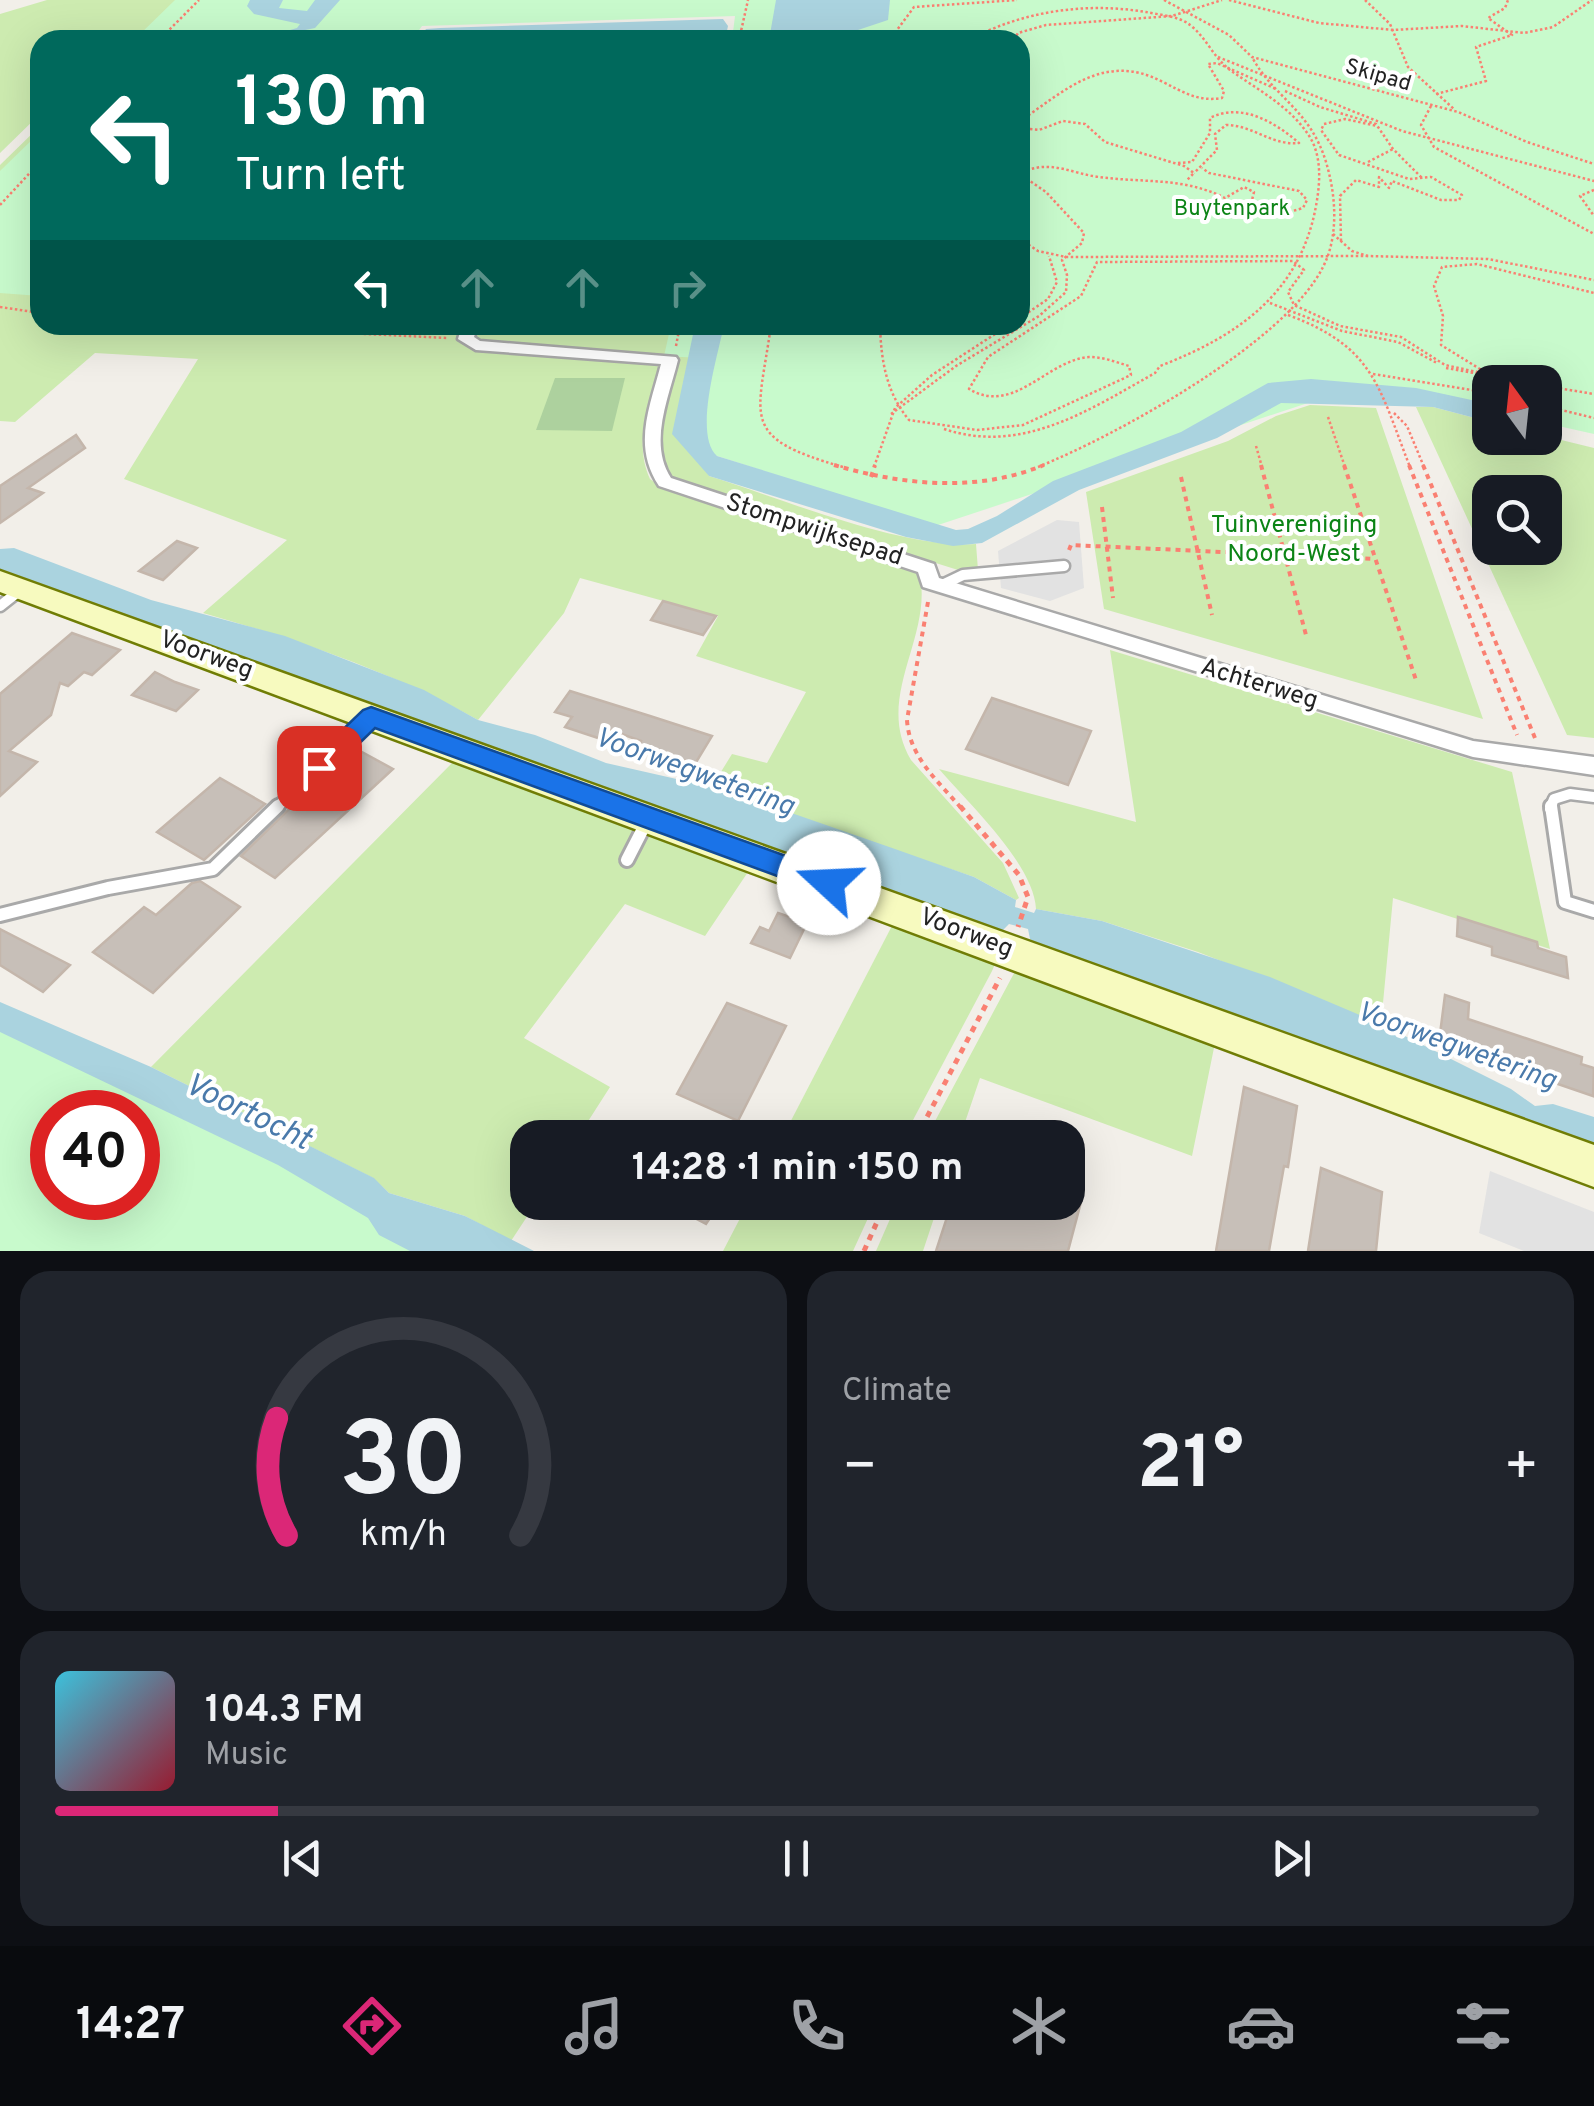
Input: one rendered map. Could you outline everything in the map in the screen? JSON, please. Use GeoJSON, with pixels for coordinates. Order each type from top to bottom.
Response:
{"type":"FeatureCollection","features":[{"type":"Feature","properties":{"kind":"street"},"geometry":{"type":"LineString","coordinates":[[473,335],[496,348],[670,360]]}},
{"type":"Feature","properties":{"kind":"street","name":"Stompwijksepad"},"geometry":{"type":"LineString","coordinates":[[670,360],[650,449],[658,474],[666,482],[927,568],[934,584]]}},
{"type":"Feature","properties":{"kind":"street","name":"Achterweg"},"geometry":{"type":"LineString","coordinates":[[934,584],[1454,743],[1594,766]]}},
{"type":"Feature","properties":{"kind":"street","name":"Voorweg"},"geometry":{"type":"LineString","coordinates":[[7,592],[371,716],[648,818],[1015,940],[1594,1166]]}},
{"type":"Feature","properties":{"kind":"lane"},"geometry":{"type":"LineString","coordinates":[[934,584],[963,574],[1064,566]]}},
{"type":"Feature","properties":{"kind":"lane"},"geometry":{"type":"LineString","coordinates":[[0,915],[108,888],[214,870],[371,716]]}},
{"type":"Feature","properties":{"kind":"lane"},"geometry":{"type":"LineString","coordinates":[[1594,797],[1570,794],[1554,799],[1550,810],[1565,902],[1594,911]]}},
{"type":"Feature","properties":{"kind":"lane"},"geometry":{"type":"LineString","coordinates":[[627,860],[648,818]]}},
{"type":"Feature","properties":{"kind":"path"},"geometry":{"type":"LineString","coordinates":[[170,30],[198,0]]}},
{"type":"Feature","properties":{"kind":"path"},"geometry":{"type":"LineString","coordinates":[[741,30],[748,0]]}},
{"type":"Feature","properties":{"kind":"path"},"geometry":{"type":"LineString","coordinates":[[897,30],[914,7],[1017,0]]}},
{"type":"Feature","properties":{"kind":"path","name":"Skipad"},"geometry":{"type":"LineString","coordinates":[[1164,0],[1228,34],[1252,57],[1458,112],[1527,142],[1594,164]]}},
{"type":"Feature","properties":{"kind":"path"},"geometry":{"type":"LineString","coordinates":[[1028,30],[1046,25],[1172,16],[1222,0]]}},
{"type":"Feature","properties":{"kind":"path"},"geometry":{"type":"LineString","coordinates":[[1229,0],[1300,21],[1393,30],[1447,26],[1512,32],[1546,30],[1592,0]]}},
{"type":"Feature","properties":{"kind":"path"},"geometry":{"type":"LineString","coordinates":[[1365,0],[1393,30],[1408,66],[1458,112]]}},
{"type":"Feature","properties":{"kind":"path"},"geometry":{"type":"LineString","coordinates":[[1508,0],[1505,8],[1488,18],[1512,32]]}},
{"type":"Feature","properties":{"kind":"path"},"geometry":{"type":"LineString","coordinates":[[987,30],[1003,21],[1054,7],[1116,2]]}},
{"type":"Feature","properties":{"kind":"path"},"geometry":{"type":"LineString","coordinates":[[938,426],[962,438],[985,441],[1015,438],[1044,428],[1143,380],[1160,366],[1232,333],[1270,303],[1304,255],[1320,197],[1310,136],[1289,114],[1220,62],[1186,22],[1162,8]]}},
{"type":"Feature","properties":{"kind":"path"},"geometry":{"type":"LineString","coordinates":[[1436,94],[1486,81],[1476,48],[1509,38],[1512,32]]}},
{"type":"Feature","properties":{"kind":"path"},"geometry":{"type":"LineString","coordinates":[[1210,51],[1270,80],[1428,140],[1516,158],[1594,181]]}},
{"type":"Feature","properties":{"kind":"path"},"geometry":{"type":"LineString","coordinates":[[769,335],[761,404],[768,434],[798,454],[871,477],[914,484],[974,482],[1048,464],[1224,368],[1292,307],[1330,256],[1333,234],[1333,189],[1326,154],[1313,130],[1252,57]]}},
{"type":"Feature","properties":{"kind":"path"},"geometry":{"type":"LineString","coordinates":[[1030,113],[1061,90],[1086,79],[1121,72],[1155,75],[1196,100],[1218,100],[1224,90],[1208,64],[1220,62],[1258,84],[1378,126],[1393,149],[1422,178]]}},
{"type":"Feature","properties":{"kind":"path"},"geometry":{"type":"LineString","coordinates":[[1431,106],[1421,125],[1428,140],[1445,154],[1594,234]]}},
{"type":"Feature","properties":{"kind":"path"},"geometry":{"type":"LineString","coordinates":[[1178,163],[1192,162],[1210,133],[1210,118],[1218,112],[1258,116],[1298,143],[1284,145],[1251,127],[1226,125],[1214,134],[1217,150],[1202,168],[1182,180]]}},
{"type":"Feature","properties":{"kind":"path"},"geometry":{"type":"LineString","coordinates":[[1341,241],[1340,196],[1356,180],[1379,187],[1379,177],[1389,188],[1392,181],[1441,200],[1459,200],[1462,195],[1438,180],[1410,179],[1335,153],[1321,128],[1340,119],[1378,126]]}},
{"type":"Feature","properties":{"kind":"path"},"geometry":{"type":"LineString","coordinates":[[1030,129],[1039,130],[1063,120],[1085,124],[1105,142],[1178,163],[1194,173]]}},
{"type":"Feature","properties":{"kind":"path"},"geometry":{"type":"LineString","coordinates":[[1371,164],[1367,161],[1393,149]]}},
{"type":"Feature","properties":{"kind":"path"},"geometry":{"type":"LineString","coordinates":[[1030,170],[1048,166],[1097,177],[1182,180],[1210,188],[1225,198],[1240,188],[1249,188],[1254,192],[1255,206],[1273,216],[1303,208],[1307,200],[1299,190],[1210,173],[1202,168]]}},
{"type":"Feature","properties":{"kind":"path"},"geometry":{"type":"LineString","coordinates":[[0,205],[30,173]]}},
{"type":"Feature","properties":{"kind":"path"},"geometry":{"type":"LineString","coordinates":[[1030,182],[1082,228],[1082,243],[1061,266],[1067,275],[1066,292],[1030,321]]}},
{"type":"Feature","properties":{"kind":"path"},"geometry":{"type":"LineString","coordinates":[[1333,189],[1344,189]]}},
{"type":"Feature","properties":{"kind":"path"},"geometry":{"type":"LineString","coordinates":[[1594,190],[1580,196],[1594,216]]}},
{"type":"Feature","properties":{"kind":"path"},"geometry":{"type":"LineString","coordinates":[[1333,234],[1352,251],[1368,256]]}},
{"type":"Feature","properties":{"kind":"path"},"geometry":{"type":"LineString","coordinates":[[1030,245],[1049,255],[1066,257],[1304,255],[1488,260],[1594,280]]}},
{"type":"Feature","properties":{"kind":"path"},"geometry":{"type":"LineString","coordinates":[[1030,312],[1048,300],[1057,282],[1049,255]]}},
{"type":"Feature","properties":{"kind":"path"},"geometry":{"type":"LineString","coordinates":[[1030,329],[1081,296],[1097,262],[1285,260],[1304,270],[1288,292],[1292,307],[1342,332],[1398,342],[1448,370],[1472,374]]}},
{"type":"Feature","properties":{"kind":"path"},"geometry":{"type":"LineString","coordinates":[[1270,303],[1292,307],[1340,326],[1401,337],[1445,366],[1476,372],[1480,369],[1474,363],[1442,344],[1444,317],[1433,289],[1442,267],[1478,264],[1594,294]]}},
{"type":"Feature","properties":{"kind":"path"},"geometry":{"type":"LineString","coordinates":[[0,307],[30,312]]}},
{"type":"Feature","properties":{"kind":"path"},"geometry":{"type":"LineString","coordinates":[[1285,314],[1315,324],[1345,342],[1374,376],[1536,759]]}},
{"type":"Feature","properties":{"kind":"path"},"geometry":{"type":"LineString","coordinates":[[670,360],[677,335]]}},
{"type":"Feature","properties":{"kind":"path"},"geometry":{"type":"LineString","coordinates":[[880,335],[880,349],[899,408],[909,420],[938,426],[977,430],[1024,425],[1131,375],[1129,366],[1088,358],[1005,396],[989,399],[969,390],[988,357],[1022,335]]}},
{"type":"Feature","properties":{"kind":"path"},"geometry":{"type":"LineString","coordinates":[[899,408],[932,375],[994,335]]}},
{"type":"Feature","properties":{"kind":"path"},"geometry":{"type":"LineString","coordinates":[[871,477],[891,414],[956,366],[1007,335]]}},
{"type":"Feature","properties":{"kind":"path"},"geometry":{"type":"LineString","coordinates":[[1374,376],[1472,390]]}},
{"type":"Feature","properties":{"kind":"path"},"geometry":{"type":"LineString","coordinates":[[1562,389],[1594,394]]}},
{"type":"Feature","properties":{"kind":"path"},"geometry":{"type":"LineString","coordinates":[[1390,410],[1407,426],[1536,759]]}},
{"type":"Feature","properties":{"kind":"path"},"geometry":{"type":"LineString","coordinates":[[1562,410],[1594,418]]}},
{"type":"Feature","properties":{"kind":"path"},"geometry":{"type":"LineString","coordinates":[[1328,417],[1416,683]]}},
{"type":"Feature","properties":{"kind":"path"},"geometry":{"type":"LineString","coordinates":[[1256,446],[1306,634]]}},
{"type":"Feature","properties":{"kind":"path"},"geometry":{"type":"LineString","coordinates":[[1181,477],[1212,615]]}},
{"type":"Feature","properties":{"kind":"path"},"geometry":{"type":"LineString","coordinates":[[1102,507],[1114,598]]}},
{"type":"Feature","properties":{"kind":"path"},"geometry":{"type":"LineString","coordinates":[[1064,566],[1072,545],[1375,559]]}},
{"type":"Feature","properties":{"kind":"path","name":"Stompwijksepad"},"geometry":{"type":"LineString","coordinates":[[925,1120],[1015,940],[1028,897],[1020,876],[920,760],[908,739],[907,720],[934,584]]}},
{"type":"Feature","properties":{"kind":"path"},"geometry":{"type":"LineString","coordinates":[[864,1251],[878,1220]]}},
{"type":"Feature","properties":{"kind":"green space"},"geometry":{"type":"Polygon","coordinates":[[[47,0],[250,0],[254,30],[30,30],[30,124],[0,153],[0,14],[47,0]]]}},
{"type":"Feature","properties":{"kind":"green space","name":"Buytenpark"},"geometry":{"type":"Polygon","coordinates":[[[175,0],[1594,0],[1594,434],[1562,427],[1562,365],[1472,365],[1472,408],[1438,400],[1317,400],[935,526],[686,446],[700,358],[664,356],[669,335],[1030,335],[1030,30],[733,30],[735,16],[422,26],[419,30],[144,30],[175,0]]]}},
{"type":"Feature","properties":{"kind":"green space"},"geometry":{"type":"Polygon","coordinates":[[[30,136],[30,335],[673,335],[645,421],[644,460],[650,479],[660,486],[692,493],[722,507],[919,571],[922,595],[901,689],[901,736],[911,760],[1003,863],[1019,898],[1016,900],[974,877],[711,788],[732,754],[767,763],[806,692],[696,656],[718,616],[580,578],[564,613],[478,720],[344,659],[203,613],[287,540],[124,479],[198,359],[95,353],[15,422],[0,421],[0,165],[30,136]]]}},
{"type":"Feature","properties":{"kind":"green space"},"geometry":{"type":"Polygon","coordinates":[[[30,142],[30,295],[0,293],[0,171],[30,142]]]}},
{"type":"Feature","properties":{"kind":"green space"},"geometry":{"type":"Polygon","coordinates":[[[689,335],[709,476],[879,531],[913,539],[976,544],[978,570],[958,570],[676,481],[661,463],[659,448],[668,394],[684,340],[689,335]]]}},
{"type":"Feature","properties":{"kind":"green space"},"geometry":{"type":"Polygon","coordinates":[[[555,378],[625,378],[612,431],[536,430],[555,378]]]}},
{"type":"Feature","properties":{"kind":"green space","name":"Tuinvereniging Noord-West"},"geometry":{"type":"Polygon","coordinates":[[[1310,405],[1376,408],[1483,719],[1104,609],[1086,492],[1228,441],[1276,416],[1310,405]]]}},
{"type":"Feature","properties":{"kind":"green space"},"geometry":{"type":"Polygon","coordinates":[[[1416,407],[1433,407],[1472,417],[1472,455],[1562,455],[1562,440],[1594,448],[1594,738],[1567,735],[1489,565],[1562,565],[1562,475],[1472,475],[1472,529],[1416,407]]]}},
{"type":"Feature","properties":{"kind":"green space"},"geometry":{"type":"Polygon","coordinates":[[[1110,650],[1512,772],[1550,949],[1393,898],[1381,1024],[1198,952],[1102,921],[1036,909],[1032,891],[1012,854],[939,769],[1136,822],[1110,650]]]}},
{"type":"Feature","properties":{"kind":"green space"},"geometry":{"type":"Polygon","coordinates":[[[457,758],[750,869],[705,936],[625,904],[524,1038],[610,1087],[589,1120],[510,1120],[510,1220],[525,1220],[511,1241],[465,1216],[389,1193],[373,1178],[151,1067],[457,758]]]}},
{"type":"Feature","properties":{"kind":"green space"},"geometry":{"type":"Polygon","coordinates":[[[895,920],[998,957],[913,1120],[791,1120],[895,920]]]}},
{"type":"Feature","properties":{"kind":"green space"},"geometry":{"type":"Polygon","coordinates":[[[1019,964],[1216,1038],[1192,1156],[980,1078],[966,1120],[936,1120],[1019,964]]]}},
{"type":"Feature","properties":{"kind":"green space"},"geometry":{"type":"Polygon","coordinates":[[[0,1012],[498,1251],[0,1251],[0,1012]]]}},
{"type":"Feature","properties":{"kind":"green space"},"geometry":{"type":"Polygon","coordinates":[[[739,1220],[867,1220],[853,1251],[723,1251],[739,1220]]]}},
{"type":"Feature","properties":{"kind":"green space"},"geometry":{"type":"Polygon","coordinates":[[[890,1220],[933,1220],[923,1251],[876,1251],[890,1220]]]}},
{"type":"Feature","properties":{"kind":"shaded area"},"geometry":{"type":"Polygon","coordinates":[[[1057,520],[1079,522],[1084,588],[1050,601],[1001,588],[998,551],[1057,520]]]}},
{"type":"Feature","properties":{"kind":"shaded area"},"geometry":{"type":"Polygon","coordinates":[[[1490,1171],[1594,1212],[1594,1251],[1524,1251],[1479,1233],[1490,1171]]]}},
{"type":"Feature","properties":{"kind":"water"},"geometry":{"type":"Polygon","coordinates":[[[250,0],[283,0],[279,8],[307,11],[315,0],[340,0],[315,28],[305,30],[290,30],[300,24],[254,14],[247,6],[250,0]]]}},
{"type":"Feature","properties":{"kind":"water"},"geometry":{"type":"Polygon","coordinates":[[[776,0],[890,0],[888,20],[858,30],[771,30],[776,0]]]}},
{"type":"Feature","properties":{"kind":"water"},"geometry":{"type":"Polygon","coordinates":[[[723,19],[728,26],[727,30],[425,30],[723,19]]]}},
{"type":"Feature","properties":{"kind":"water"},"geometry":{"type":"Polygon","coordinates":[[[693,335],[722,335],[707,413],[710,446],[717,456],[956,530],[997,516],[1053,481],[1181,432],[1268,383],[1311,379],[1416,388],[1472,400],[1472,417],[1433,407],[1281,403],[1217,438],[1079,490],[982,543],[953,546],[906,537],[709,476],[672,434],[693,335]]]}},
{"type":"Feature","properties":{"kind":"water"},"geometry":{"type":"Polygon","coordinates":[[[14,548],[151,600],[285,636],[424,690],[478,720],[535,735],[606,763],[725,790],[974,877],[1016,900],[1015,907],[1102,921],[1270,977],[1381,1024],[1511,1089],[1535,1106],[1553,1104],[1594,1117],[1594,1148],[1039,945],[1030,939],[1028,929],[1009,924],[1003,930],[922,906],[0,569],[0,549],[14,548]]]}},
{"type":"Feature","properties":{"kind":"water"},"geometry":{"type":"Polygon","coordinates":[[[0,1002],[151,1067],[374,1178],[389,1193],[465,1216],[534,1251],[410,1251],[379,1235],[368,1218],[278,1165],[160,1109],[160,1090],[121,1090],[0,1032],[0,1002]]]}},
{"type":"Feature","properties":{"kind":"building"},"geometry":{"type":"Polygon","coordinates":[[[76,435],[85,448],[28,488],[43,493],[0,523],[0,486],[76,435]]]}},
{"type":"Feature","properties":{"kind":"building"},"geometry":{"type":"Polygon","coordinates":[[[177,541],[197,548],[163,580],[139,571],[177,541]]]}},
{"type":"Feature","properties":{"kind":"building"},"geometry":{"type":"Polygon","coordinates":[[[663,601],[716,616],[703,635],[651,620],[663,601]]]}},
{"type":"Feature","properties":{"kind":"building"},"geometry":{"type":"Polygon","coordinates":[[[72,633],[120,650],[92,675],[84,672],[68,686],[60,683],[51,715],[9,751],[37,762],[0,796],[0,694],[72,633]]]}},
{"type":"Feature","properties":{"kind":"building"},"geometry":{"type":"Polygon","coordinates":[[[155,672],[198,690],[176,711],[132,695],[155,672]]]}},
{"type":"Feature","properties":{"kind":"building"},"geometry":{"type":"Polygon","coordinates":[[[570,691],[712,736],[695,764],[664,753],[661,758],[636,750],[641,741],[608,729],[601,739],[565,727],[572,717],[555,712],[570,691]]]}},
{"type":"Feature","properties":{"kind":"building"},"geometry":{"type":"Polygon","coordinates":[[[992,698],[1091,731],[1068,785],[966,749],[992,698]]]}},
{"type":"Feature","properties":{"kind":"building"},"geometry":{"type":"Polygon","coordinates":[[[362,752],[393,769],[275,878],[241,856],[322,777],[331,782],[362,752]]]}},
{"type":"Feature","properties":{"kind":"building"},"geometry":{"type":"Polygon","coordinates":[[[220,778],[265,804],[204,860],[157,832],[220,778]]]}},
{"type":"Feature","properties":{"kind":"building"},"geometry":{"type":"Polygon","coordinates":[[[200,881],[240,907],[153,993],[93,952],[144,907],[156,915],[192,883],[200,881]]]}},
{"type":"Feature","properties":{"kind":"building"},"geometry":{"type":"Polygon","coordinates":[[[778,913],[807,923],[790,958],[751,943],[760,927],[769,931],[778,913]]]}},
{"type":"Feature","properties":{"kind":"building"},"geometry":{"type":"Polygon","coordinates":[[[1458,917],[1537,942],[1538,948],[1566,957],[1568,978],[1492,955],[1492,947],[1457,936],[1458,917]]]}},
{"type":"Feature","properties":{"kind":"building"},"geometry":{"type":"Polygon","coordinates":[[[0,929],[70,965],[43,992],[0,965],[0,929]]]}},
{"type":"Feature","properties":{"kind":"building"},"geometry":{"type":"Polygon","coordinates":[[[1445,995],[1469,1003],[1468,1019],[1582,1057],[1581,1064],[1594,1068],[1593,1096],[1488,1060],[1489,1052],[1440,1034],[1445,995]]]}},
{"type":"Feature","properties":{"kind":"building"},"geometry":{"type":"Polygon","coordinates":[[[727,1003],[786,1026],[739,1120],[677,1094],[727,1003]]]}},
{"type":"Feature","properties":{"kind":"building"},"geometry":{"type":"Polygon","coordinates":[[[1244,1087],[1297,1106],[1288,1167],[1284,1166],[1269,1251],[1216,1251],[1244,1087]]]}},
{"type":"Feature","properties":{"kind":"building"},"geometry":{"type":"Polygon","coordinates":[[[1321,1168],[1382,1192],[1376,1251],[1308,1251],[1321,1168]]]}},
{"type":"Feature","properties":{"kind":"building"},"geometry":{"type":"Polygon","coordinates":[[[946,1220],[1076,1220],[1068,1251],[936,1251],[946,1220]]]}},
{"type":"Feature","properties":{"kind":"route"},"geometry":{"type":"LineString","coordinates":[[319,768],[371,716],[829,883]]}},
{"type":"Feature","properties":{"kind":"water label","name":"Voorwegwetering"},"geometry":{"type":"Point","coordinates":[694,773]}},
{"type":"Feature","properties":{"kind":"water label","name":"Voorwegwetering"},"geometry":{"type":"Point","coordinates":[1456,1047]}},
{"type":"Feature","properties":{"kind":"water label","name":"Voortocht"},"geometry":{"type":"Point","coordinates":[247,1113]}}]}
